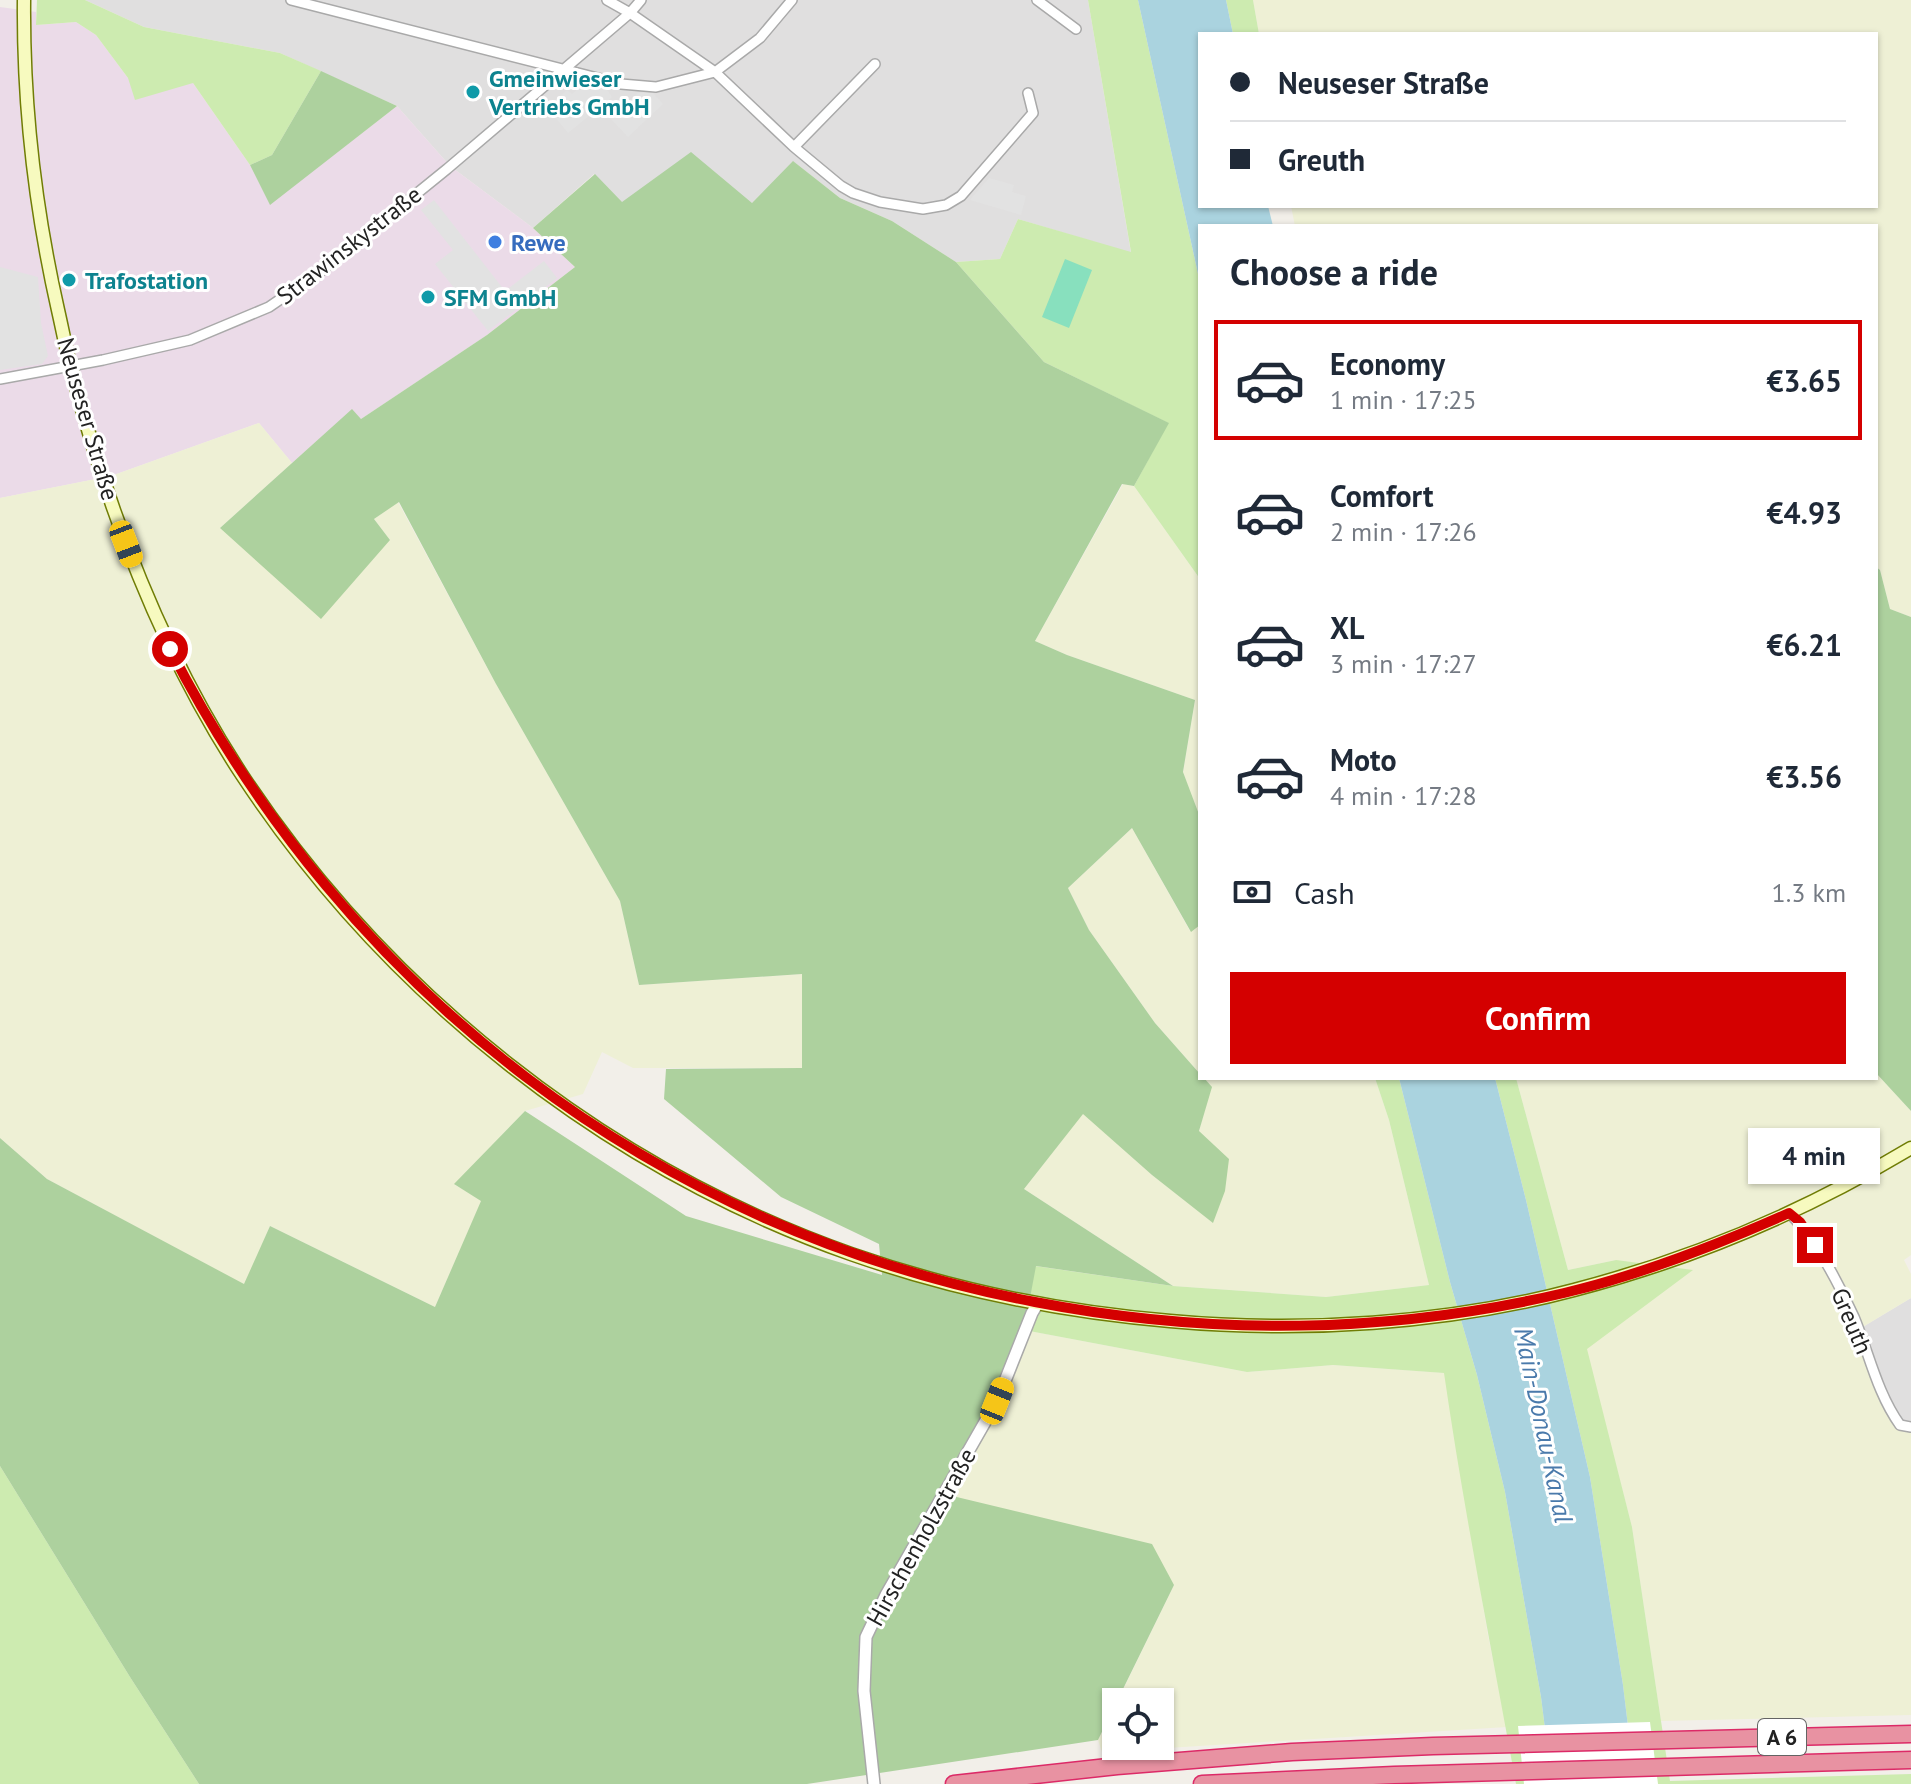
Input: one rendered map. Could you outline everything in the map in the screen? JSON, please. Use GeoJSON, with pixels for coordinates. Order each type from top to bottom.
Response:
{"type":"FeatureCollection","features":[{"type":"Feature","properties":{"kind":"highway","name":"A 6"},"geometry":{"type":"LineString","coordinates":[[954,1784],[1117,1766],[1292,1752],[1911,1734]]}},
{"type":"Feature","properties":{"kind":"highway","name":"A 6"},"geometry":{"type":"LineString","coordinates":[[1202,1784],[1911,1760]]}},
{"type":"Feature","properties":{"kind":"main road","name":"Neuseser Straße"},"geometry":{"type":"LineString","coordinates":[[24,0],[27,110],[34,180],[70,366],[117,520],[160,628],[193,694],[241,773],[292,845],[352,916],[422,989],[497,1055],[568,1108],[636,1152],[708,1192],[784,1228],[861,1257],[945,1283],[1119,1316],[1240,1326],[1322,1326],[1428,1317],[1576,1290],[1734,1237],[1843,1186],[1911,1148]]}},
{"type":"Feature","properties":{"kind":"street"},"geometry":{"type":"LineString","coordinates":[[291,0],[328,4],[481,50],[621,84],[656,87],[715,72],[760,38],[792,0]]}},
{"type":"Feature","properties":{"kind":"street"},"geometry":{"type":"LineString","coordinates":[[607,0],[715,72],[794,147],[841,186],[866,198],[894,205],[923,209],[946,205],[961,196],[1033,113],[1028,93]]}},
{"type":"Feature","properties":{"kind":"street","name":"Strawinskystraße"},"geometry":{"type":"LineString","coordinates":[[0,379],[190,340],[269,307],[320,272],[429,183],[630,13],[641,0]]}},
{"type":"Feature","properties":{"kind":"street"},"geometry":{"type":"LineString","coordinates":[[1037,0],[1076,29]]}},
{"type":"Feature","properties":{"kind":"street"},"geometry":{"type":"LineString","coordinates":[[794,147],[875,64]]}},
{"type":"Feature","properties":{"kind":"street","name":"Greuth"},"geometry":{"type":"LineString","coordinates":[[1789,1213],[1800,1222],[1825,1260],[1854,1317],[1892,1414],[1900,1425],[1911,1427]]}},
{"type":"Feature","properties":{"kind":"street","name":"Hirschenholzstraße"},"geometry":{"type":"LineString","coordinates":[[874,1784],[864,1691],[866,1637],[886,1595],[997,1401],[1038,1303]]}},
{"type":"Feature","properties":{"kind":"shaded area"},"geometry":{"type":"Polygon","coordinates":[[[85,0],[1088,0],[1131,253],[1018,219],[1000,259],[956,262],[892,221],[840,198],[794,162],[752,203],[621,202],[594,174],[533,228],[450,166],[397,106],[280,53],[144,27],[85,0]]]}},
{"type":"Feature","properties":{"kind":"shaded area"},"geometry":{"type":"Polygon","coordinates":[[[0,7],[36,12],[36,25],[76,22],[96,35],[128,78],[193,83],[250,165],[270,204],[397,106],[450,166],[533,228],[575,267],[487,335],[361,419],[352,410],[292,463],[259,423],[111,476],[0,498],[0,7]]]}},
{"type":"Feature","properties":{"kind":"shaded area"},"geometry":{"type":"Polygon","coordinates":[[[585,82],[606,88],[612,97],[568,133],[547,107],[567,90],[572,94],[585,82]]]}},
{"type":"Feature","properties":{"kind":"shaded area"},"geometry":{"type":"Polygon","coordinates":[[[638,93],[653,93],[663,104],[628,137],[609,117],[638,93]]]}},
{"type":"Feature","properties":{"kind":"shaded area"},"geometry":{"type":"Polygon","coordinates":[[[989,178],[1014,185],[1012,192],[1026,196],[1021,215],[970,200],[989,178]]]}},
{"type":"Feature","properties":{"kind":"shaded area"},"geometry":{"type":"Polygon","coordinates":[[[434,200],[505,291],[544,261],[557,278],[488,331],[435,264],[453,250],[421,210],[434,200]]]}},
{"type":"Feature","properties":{"kind":"shaded area"},"geometry":{"type":"Polygon","coordinates":[[[0,267],[38,277],[41,323],[48,356],[42,364],[0,370],[0,267]]]}},
{"type":"Feature","properties":{"kind":"shaded area"},"geometry":{"type":"Polygon","coordinates":[[[1911,1298],[1911,1431],[1899,1429],[1856,1331],[1911,1298]]]}},
{"type":"Feature","properties":{"kind":"green space"},"geometry":{"type":"Polygon","coordinates":[[[37,0],[85,0],[144,27],[280,53],[321,71],[272,155],[250,165],[193,83],[135,100],[128,78],[96,35],[76,22],[36,25],[37,0]]]}},
{"type":"Feature","properties":{"kind":"green space"},"geometry":{"type":"Polygon","coordinates":[[[1088,0],[1138,0],[1198,274],[1198,576],[1134,486],[1168,423],[1044,362],[956,262],[1000,259],[1018,219],[1131,252],[1088,0]]]}},
{"type":"Feature","properties":{"kind":"green space"},"geometry":{"type":"Polygon","coordinates":[[[1226,0],[1253,0],[1259,32],[1233,32],[1226,0]]]}},
{"type":"Feature","properties":{"kind":"green space"},"geometry":{"type":"Polygon","coordinates":[[[1253,0],[1911,0],[1911,617],[1890,609],[1878,568],[1878,224],[1295,224],[1291,208],[1878,208],[1878,32],[1259,32],[1253,0]]]}},
{"type":"Feature","properties":{"kind":"green space"},"geometry":{"type":"Polygon","coordinates":[[[321,71],[397,106],[270,205],[250,165],[272,155],[321,71]]]}},
{"type":"Feature","properties":{"kind":"green space"},"geometry":{"type":"Polygon","coordinates":[[[691,152],[752,203],[793,161],[840,198],[892,221],[956,262],[1044,362],[1169,423],[1134,486],[1122,484],[1035,641],[1195,700],[1183,772],[1198,812],[1198,927],[1191,932],[1132,828],[1068,888],[1089,930],[1155,1023],[1198,1072],[1198,1080],[1206,1080],[1212,1087],[1199,1131],[1229,1159],[1225,1191],[1213,1223],[1152,1175],[1083,1114],[1024,1189],[1173,1286],[1036,1266],[1024,1330],[994,1399],[940,1493],[1152,1544],[1174,1585],[1123,1688],[1102,1688],[1102,1732],[1098,1740],[807,1784],[199,1784],[0,1466],[0,1138],[47,1179],[244,1284],[270,1226],[435,1307],[481,1201],[454,1184],[525,1111],[686,1216],[882,1275],[879,1244],[781,1197],[664,1099],[666,1069],[802,1068],[802,974],[639,985],[620,901],[496,684],[399,502],[374,519],[390,540],[321,619],[220,528],[352,409],[361,419],[487,335],[575,267],[533,228],[595,174],[622,202],[691,152]]]}},
{"type":"Feature","properties":{"kind":"green space"},"geometry":{"type":"Polygon","coordinates":[[[1065,259],[1092,270],[1069,328],[1042,317],[1065,259]]]}},
{"type":"Feature","properties":{"kind":"green space"},"geometry":{"type":"Polygon","coordinates":[[[259,423],[292,463],[220,528],[390,540],[374,519],[398,502],[496,684],[620,901],[639,985],[802,974],[803,1068],[633,1068],[602,1052],[583,1094],[525,1111],[455,1185],[482,1200],[435,1307],[270,1226],[245,1285],[47,1179],[0,1138],[0,498],[111,476],[259,423]]]}},
{"type":"Feature","properties":{"kind":"green space"},"geometry":{"type":"Polygon","coordinates":[[[1123,484],[1134,486],[1198,576],[1198,812],[1183,773],[1195,700],[1035,641],[1123,484]]]}},
{"type":"Feature","properties":{"kind":"green space"},"geometry":{"type":"Polygon","coordinates":[[[1878,568],[1890,609],[1911,617],[1911,1111],[1878,1075],[1878,568]]]}},
{"type":"Feature","properties":{"kind":"green space"},"geometry":{"type":"Polygon","coordinates":[[[1132,828],[1190,931],[1198,926],[1198,1072],[1155,1023],[1089,930],[1068,888],[1132,828]]]}},
{"type":"Feature","properties":{"kind":"green space"},"geometry":{"type":"Polygon","coordinates":[[[1878,1075],[1911,1111],[1911,1255],[1904,1260],[1911,1274],[1911,1298],[1856,1331],[1899,1429],[1911,1431],[1911,1715],[1661,1721],[1632,1527],[1586,1349],[1616,1260],[1568,1270],[1517,1080],[1878,1080],[1878,1075]]]}},
{"type":"Feature","properties":{"kind":"green space"},"geometry":{"type":"Polygon","coordinates":[[[1206,1080],[1376,1080],[1389,1120],[1429,1285],[1326,1297],[1173,1286],[1024,1189],[1083,1113],[1152,1175],[1213,1222],[1199,1131],[1211,1087],[1206,1080]]]}},
{"type":"Feature","properties":{"kind":"green space"},"geometry":{"type":"Polygon","coordinates":[[[1376,1080],[1400,1080],[1450,1282],[1477,1375],[1505,1492],[1541,1697],[1552,1784],[1516,1784],[1444,1373],[1333,1365],[1247,1372],[1024,1330],[1035,1266],[1173,1286],[1326,1297],[1429,1285],[1389,1120],[1376,1080]]]}},
{"type":"Feature","properties":{"kind":"green space"},"geometry":{"type":"Polygon","coordinates":[[[1496,1080],[1517,1080],[1568,1270],[1616,1260],[1693,1270],[1587,1349],[1632,1527],[1670,1781],[1911,1774],[1911,1784],[1635,1784],[1623,1685],[1590,1477],[1496,1080]]]}},
{"type":"Feature","properties":{"kind":"green space"},"geometry":{"type":"Polygon","coordinates":[[[1024,1330],[1247,1372],[1333,1365],[1445,1373],[1488,1636],[1507,1727],[1174,1748],[1174,1688],[1124,1688],[1174,1585],[939,1493],[1024,1330]]]}},
{"type":"Feature","properties":{"kind":"green space"},"geometry":{"type":"Polygon","coordinates":[[[0,1466],[130,1677],[199,1784],[0,1784],[0,1466]]]}},
{"type":"Feature","properties":{"kind":"water"},"geometry":{"type":"Polygon","coordinates":[[[1138,0],[1226,0],[1233,32],[1198,32],[1198,208],[1268,208],[1272,224],[1198,224],[1198,274],[1138,0]]]}},
{"type":"Feature","properties":{"kind":"water","name":"Main-Donau-Kanal"},"geometry":{"type":"Polygon","coordinates":[[[1400,1080],[1496,1080],[1590,1477],[1623,1685],[1635,1784],[1552,1784],[1541,1697],[1505,1492],[1477,1375],[1450,1282],[1400,1080]]]}},
{"type":"Feature","properties":{"kind":"pier"},"geometry":{"type":"Polygon","coordinates":[[[1650,1722],[1658,1784],[1524,1784],[1518,1726],[1650,1722]]]}},
{"type":"Feature","properties":{"kind":"place","name":"Gmeinwieser Vertriebs GmbH"},"geometry":{"type":"Point","coordinates":[473,92]}},
{"type":"Feature","properties":{"kind":"place","name":"Rewe"},"geometry":{"type":"Point","coordinates":[495,242]}},
{"type":"Feature","properties":{"kind":"place","name":"Trafostation"},"geometry":{"type":"Point","coordinates":[69,280]}},
{"type":"Feature","properties":{"kind":"place","name":"SFM GmbH"},"geometry":{"type":"Point","coordinates":[428,297]}},
{"type":"Feature","properties":{"kind":"route"},"geometry":{"type":"LineString","coordinates":[[170,649],[193,694],[241,773],[292,845],[364,930],[456,1020],[525,1077],[636,1152],[755,1215],[846,1252],[937,1280],[1052,1306],[1162,1321],[1277,1327],[1428,1317],[1566,1293],[1690,1253],[1789,1213],[1800,1222],[1815,1245]]}}]}
